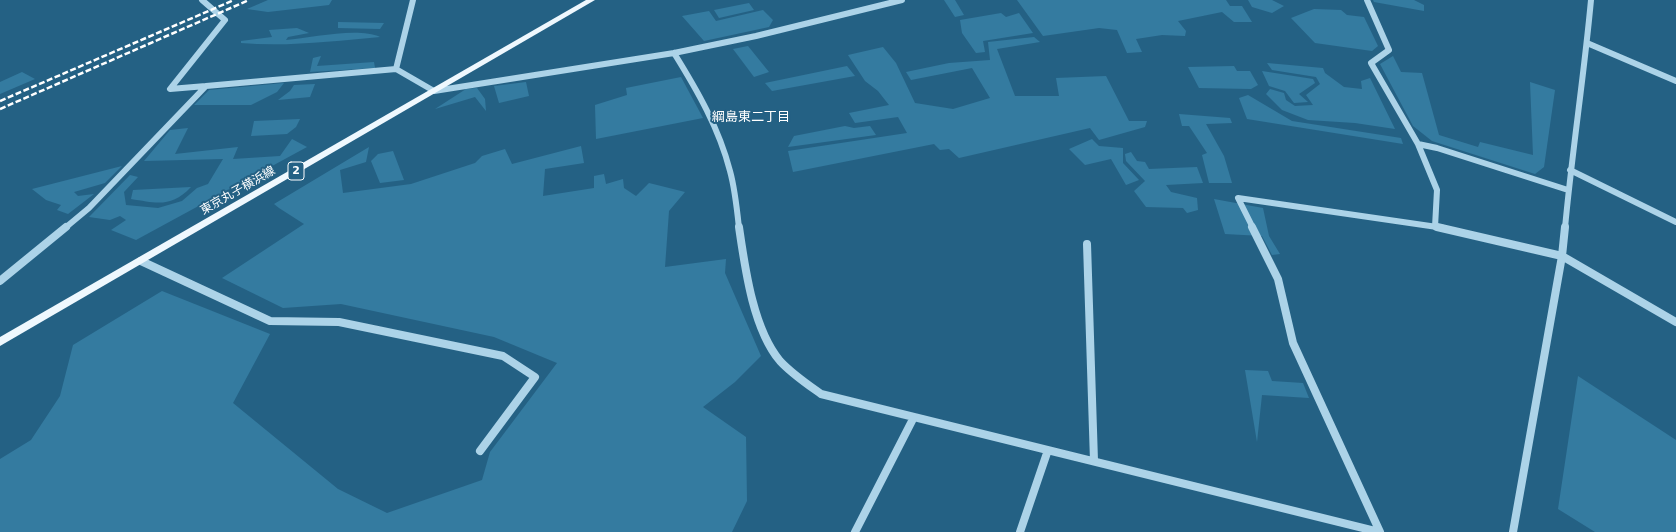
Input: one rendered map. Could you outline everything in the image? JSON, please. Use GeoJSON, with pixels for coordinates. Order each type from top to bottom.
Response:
{"type":"FeatureCollection","features":[{"type":"Feature","properties":{"kind":"main road","name":"東京丸子横浜線"},"geometry":{"type":"LineString","coordinates":[[0,342],[591,0]]}},
{"type":"Feature","properties":{"kind":"street"},"geometry":{"type":"LineString","coordinates":[[202,0],[224,20],[170,89],[396,69],[434,91],[674,53],[756,36],[902,0]]}},
{"type":"Feature","properties":{"kind":"street"},"geometry":{"type":"LineString","coordinates":[[396,69],[413,0]]}},
{"type":"Feature","properties":{"kind":"street"},"geometry":{"type":"LineString","coordinates":[[1367,0],[1389,50],[1370,63],[1418,144],[1436,190],[1435,227]]}},
{"type":"Feature","properties":{"kind":"street"},"geometry":{"type":"LineString","coordinates":[[1513,532],[1562,256],[1570,170],[1587,43],[1591,0]]}},
{"type":"Feature","properties":{"kind":"street"},"geometry":{"type":"LineString","coordinates":[[1587,43],[1676,80]]}},
{"type":"Feature","properties":{"kind":"street"},"geometry":{"type":"LineString","coordinates":[[674,53],[702,97],[719,134],[729,166],[746,276],[760,323],[778,358],[795,374],[821,394],[1379,532]]}},
{"type":"Feature","properties":{"kind":"street"},"geometry":{"type":"LineString","coordinates":[[0,281],[89,208],[206,86]]}},
{"type":"Feature","properties":{"kind":"street"},"geometry":{"type":"LineString","coordinates":[[1418,144],[1436,148],[1568,190]]}},
{"type":"Feature","properties":{"kind":"street"},"geometry":{"type":"LineString","coordinates":[[1570,170],[1676,222]]}},
{"type":"Feature","properties":{"kind":"street"},"geometry":{"type":"LineString","coordinates":[[1379,532],[1293,342],[1278,279],[1238,198],[1451,229],[1562,256],[1676,322]]}},
{"type":"Feature","properties":{"kind":"street"},"geometry":{"type":"LineString","coordinates":[[1087,244],[1094,461]]}},
{"type":"Feature","properties":{"kind":"street"},"geometry":{"type":"LineString","coordinates":[[140,261],[270,321],[340,322],[503,356],[535,377],[480,451]]}},
{"type":"Feature","properties":{"kind":"street"},"geometry":{"type":"LineString","coordinates":[[855,532],[914,417]]}},
{"type":"Feature","properties":{"kind":"street"},"geometry":{"type":"LineString","coordinates":[[1020,532],[1048,450]]}},
{"type":"Feature","properties":{"kind":"shaded area"},"geometry":{"type":"Polygon","coordinates":[[[268,0],[332,0],[329,5],[268,12],[247,9],[268,0]]]}},
{"type":"Feature","properties":{"kind":"shaded area"},"geometry":{"type":"Polygon","coordinates":[[[944,0],[955,0],[964,15],[955,17],[944,0]]]}},
{"type":"Feature","properties":{"kind":"shaded area"},"geometry":{"type":"Polygon","coordinates":[[[1017,0],[1226,0],[1230,6],[1242,6],[1252,22],[1234,22],[1222,12],[1178,21],[1186,31],[1185,36],[1162,35],[1136,39],[1142,52],[1127,53],[1117,30],[1099,28],[1043,36],[1017,0]]]}},
{"type":"Feature","properties":{"kind":"shaded area"},"geometry":{"type":"Polygon","coordinates":[[[1248,0],[1272,0],[1284,6],[1272,13],[1252,7],[1248,0]]]}},
{"type":"Feature","properties":{"kind":"shaded area"},"geometry":{"type":"Polygon","coordinates":[[[1373,0],[1414,0],[1424,5],[1424,11],[1374,2],[1373,0]]]}},
{"type":"Feature","properties":{"kind":"shaded area"},"geometry":{"type":"Polygon","coordinates":[[[749,3],[754,10],[719,18],[714,10],[749,3]]]}},
{"type":"Feature","properties":{"kind":"shaded area"},"geometry":{"type":"Polygon","coordinates":[[[1314,9],[1341,10],[1347,15],[1364,17],[1378,46],[1372,51],[1315,43],[1291,18],[1314,9]]]}},
{"type":"Feature","properties":{"kind":"shaded area"},"geometry":{"type":"Polygon","coordinates":[[[763,10],[773,20],[769,27],[704,41],[682,16],[709,11],[716,21],[763,10]]]}},
{"type":"Feature","properties":{"kind":"shaded area"},"geometry":{"type":"Polygon","coordinates":[[[1001,13],[1006,17],[1019,13],[1033,33],[983,41],[985,52],[976,53],[962,33],[960,20],[1001,13]]]}},
{"type":"Feature","properties":{"kind":"shaded area"},"geometry":{"type":"Polygon","coordinates":[[[338,22],[384,23],[380,29],[338,28],[338,22]]]}},
{"type":"Feature","properties":{"kind":"shaded area"},"geometry":{"type":"Polygon","coordinates":[[[297,28],[309,33],[288,37],[286,40],[347,33],[370,34],[380,37],[293,44],[241,43],[241,41],[272,37],[269,30],[297,28]]]}},
{"type":"Feature","properties":{"kind":"shaded area"},"geometry":{"type":"Polygon","coordinates":[[[1034,37],[1040,42],[997,49],[1015,96],[1059,96],[1056,78],[1106,76],[1129,121],[1147,121],[1145,127],[1099,140],[1090,128],[959,158],[949,149],[940,150],[934,144],[793,172],[788,151],[907,133],[898,117],[855,123],[849,113],[889,105],[878,91],[865,81],[848,55],[883,47],[896,63],[915,103],[953,109],[990,98],[972,68],[911,80],[906,72],[949,63],[990,60],[988,42],[1034,37]]]}},
{"type":"Feature","properties":{"kind":"shaded area"},"geometry":{"type":"Polygon","coordinates":[[[748,46],[769,72],[754,77],[733,49],[748,46]]]}},
{"type":"Feature","properties":{"kind":"shaded area"},"geometry":{"type":"Polygon","coordinates":[[[321,56],[317,66],[374,62],[375,68],[310,72],[313,58],[321,56]]]}},
{"type":"Feature","properties":{"kind":"shaded area"},"geometry":{"type":"Polygon","coordinates":[[[1393,56],[1401,72],[1422,73],[1439,135],[1478,147],[1480,142],[1533,155],[1530,82],[1555,90],[1544,167],[1535,174],[1432,141],[1413,126],[1380,64],[1393,56]]]}},
{"type":"Feature","properties":{"kind":"shaded area"},"geometry":{"type":"Polygon","coordinates":[[[1267,63],[1323,68],[1325,73],[1344,87],[1362,89],[1361,81],[1370,78],[1395,129],[1355,123],[1308,120],[1282,110],[1266,94],[1270,89],[1284,93],[1286,100],[1295,106],[1313,105],[1306,95],[1320,84],[1316,77],[1272,70],[1267,63]]]}},
{"type":"Feature","properties":{"kind":"shaded area"},"geometry":{"type":"Polygon","coordinates":[[[847,66],[855,76],[772,91],[765,83],[847,66]]]}},
{"type":"Feature","properties":{"kind":"shaded area"},"geometry":{"type":"Polygon","coordinates":[[[1234,66],[1237,71],[1250,71],[1258,85],[1251,89],[1199,88],[1188,67],[1234,66]]]}},
{"type":"Feature","properties":{"kind":"shaded area"},"geometry":{"type":"Polygon","coordinates":[[[1262,71],[1313,79],[1315,83],[1299,94],[1308,102],[1294,103],[1285,91],[1269,86],[1262,71]]]}},
{"type":"Feature","properties":{"kind":"shaded area"},"geometry":{"type":"Polygon","coordinates":[[[22,72],[35,79],[0,94],[0,82],[22,72]]]}},
{"type":"Feature","properties":{"kind":"shaded area"},"geometry":{"type":"Polygon","coordinates":[[[681,77],[703,118],[596,139],[595,105],[627,95],[626,88],[681,77]]]}},
{"type":"Feature","properties":{"kind":"shaded area"},"geometry":{"type":"Polygon","coordinates":[[[526,82],[529,96],[499,103],[494,86],[526,82]]]}},
{"type":"Feature","properties":{"kind":"shaded area"},"geometry":{"type":"Polygon","coordinates":[[[284,83],[277,92],[251,105],[194,105],[209,90],[284,83]]]}},
{"type":"Feature","properties":{"kind":"shaded area"},"geometry":{"type":"Polygon","coordinates":[[[315,84],[310,97],[278,100],[290,91],[294,85],[315,84]]]}},
{"type":"Feature","properties":{"kind":"shaded area"},"geometry":{"type":"Polygon","coordinates":[[[477,88],[485,99],[486,111],[475,97],[435,109],[466,89],[477,88]]]}},
{"type":"Feature","properties":{"kind":"shaded area"},"geometry":{"type":"Polygon","coordinates":[[[1248,95],[1292,121],[1401,138],[1403,144],[1247,119],[1239,98],[1248,95]]]}},
{"type":"Feature","properties":{"kind":"shaded area"},"geometry":{"type":"Polygon","coordinates":[[[1179,114],[1230,118],[1232,123],[1206,124],[1224,156],[1232,183],[1209,183],[1202,155],[1207,153],[1189,126],[1182,126],[1179,114]]]}},
{"type":"Feature","properties":{"kind":"shaded area"},"geometry":{"type":"Polygon","coordinates":[[[300,119],[296,127],[287,134],[251,136],[254,121],[300,119]]]}},
{"type":"Feature","properties":{"kind":"shaded area"},"geometry":{"type":"Polygon","coordinates":[[[845,126],[854,128],[870,126],[876,135],[788,147],[794,136],[845,126]]]}},
{"type":"Feature","properties":{"kind":"shaded area"},"geometry":{"type":"Polygon","coordinates":[[[188,128],[175,154],[238,147],[233,159],[280,156],[292,139],[307,147],[136,240],[111,230],[126,220],[120,216],[110,220],[89,217],[130,175],[138,177],[124,192],[126,205],[158,208],[182,201],[197,188],[208,184],[223,159],[144,161],[170,130],[188,128]]]}},
{"type":"Feature","properties":{"kind":"shaded area"},"geometry":{"type":"Polygon","coordinates":[[[1092,139],[1099,146],[1123,148],[1123,163],[1139,180],[1126,185],[1111,159],[1085,165],[1069,149],[1092,139]]]}},
{"type":"Feature","properties":{"kind":"shaded area"},"geometry":{"type":"Polygon","coordinates":[[[581,146],[584,163],[545,169],[543,196],[594,188],[594,176],[604,174],[606,184],[623,179],[624,188],[636,196],[649,183],[685,192],[669,211],[665,267],[726,259],[725,273],[761,356],[735,382],[703,407],[746,437],[747,501],[732,532],[0,532],[0,459],[31,440],[60,396],[73,345],[162,291],[270,334],[233,403],[338,489],[387,513],[482,480],[490,452],[557,363],[494,337],[341,304],[283,308],[222,278],[304,224],[274,204],[369,147],[366,162],[340,170],[343,193],[411,184],[475,163],[482,156],[505,149],[512,164],[581,146]]]}},
{"type":"Feature","properties":{"kind":"shaded area"},"geometry":{"type":"Polygon","coordinates":[[[393,151],[404,180],[380,183],[371,161],[378,154],[393,151]]]}},
{"type":"Feature","properties":{"kind":"shaded area"},"geometry":{"type":"Polygon","coordinates":[[[1131,152],[1137,161],[1145,162],[1149,169],[1197,167],[1203,183],[1166,185],[1171,192],[1197,198],[1198,210],[1187,213],[1183,208],[1146,207],[1134,191],[1145,181],[1126,161],[1125,154],[1131,152]]]}},
{"type":"Feature","properties":{"kind":"shaded area"},"geometry":{"type":"Polygon","coordinates":[[[122,166],[105,183],[74,192],[78,196],[94,194],[68,214],[57,210],[61,205],[46,200],[32,189],[122,166]]]}},
{"type":"Feature","properties":{"kind":"shaded area"},"geometry":{"type":"Polygon","coordinates":[[[191,187],[184,194],[170,201],[149,202],[131,199],[133,190],[191,187]]]}},
{"type":"Feature","properties":{"kind":"shaded area"},"geometry":{"type":"Polygon","coordinates":[[[1214,199],[1263,208],[1269,236],[1280,254],[1272,255],[1262,236],[1225,234],[1214,199]]]}},
{"type":"Feature","properties":{"kind":"shaded area"},"geometry":{"type":"Polygon","coordinates":[[[1245,370],[1268,371],[1272,381],[1303,383],[1309,398],[1262,395],[1257,442],[1245,370]]]}},
{"type":"Feature","properties":{"kind":"shaded area"},"geometry":{"type":"Polygon","coordinates":[[[1578,376],[1676,440],[1676,532],[1595,532],[1558,509],[1578,376]]]}},
{"type":"Feature","properties":{"kind":"railway"},"geometry":{"type":"LineString","coordinates":[[0,101],[234,0]]}},
{"type":"Feature","properties":{"kind":"railway"},"geometry":{"type":"LineString","coordinates":[[0,109],[249,0]]}},
{"type":"Feature","properties":{"kind":"district","name":"綱島東二丁目"},"geometry":{"type":"Point","coordinates":[751,118]}}]}
